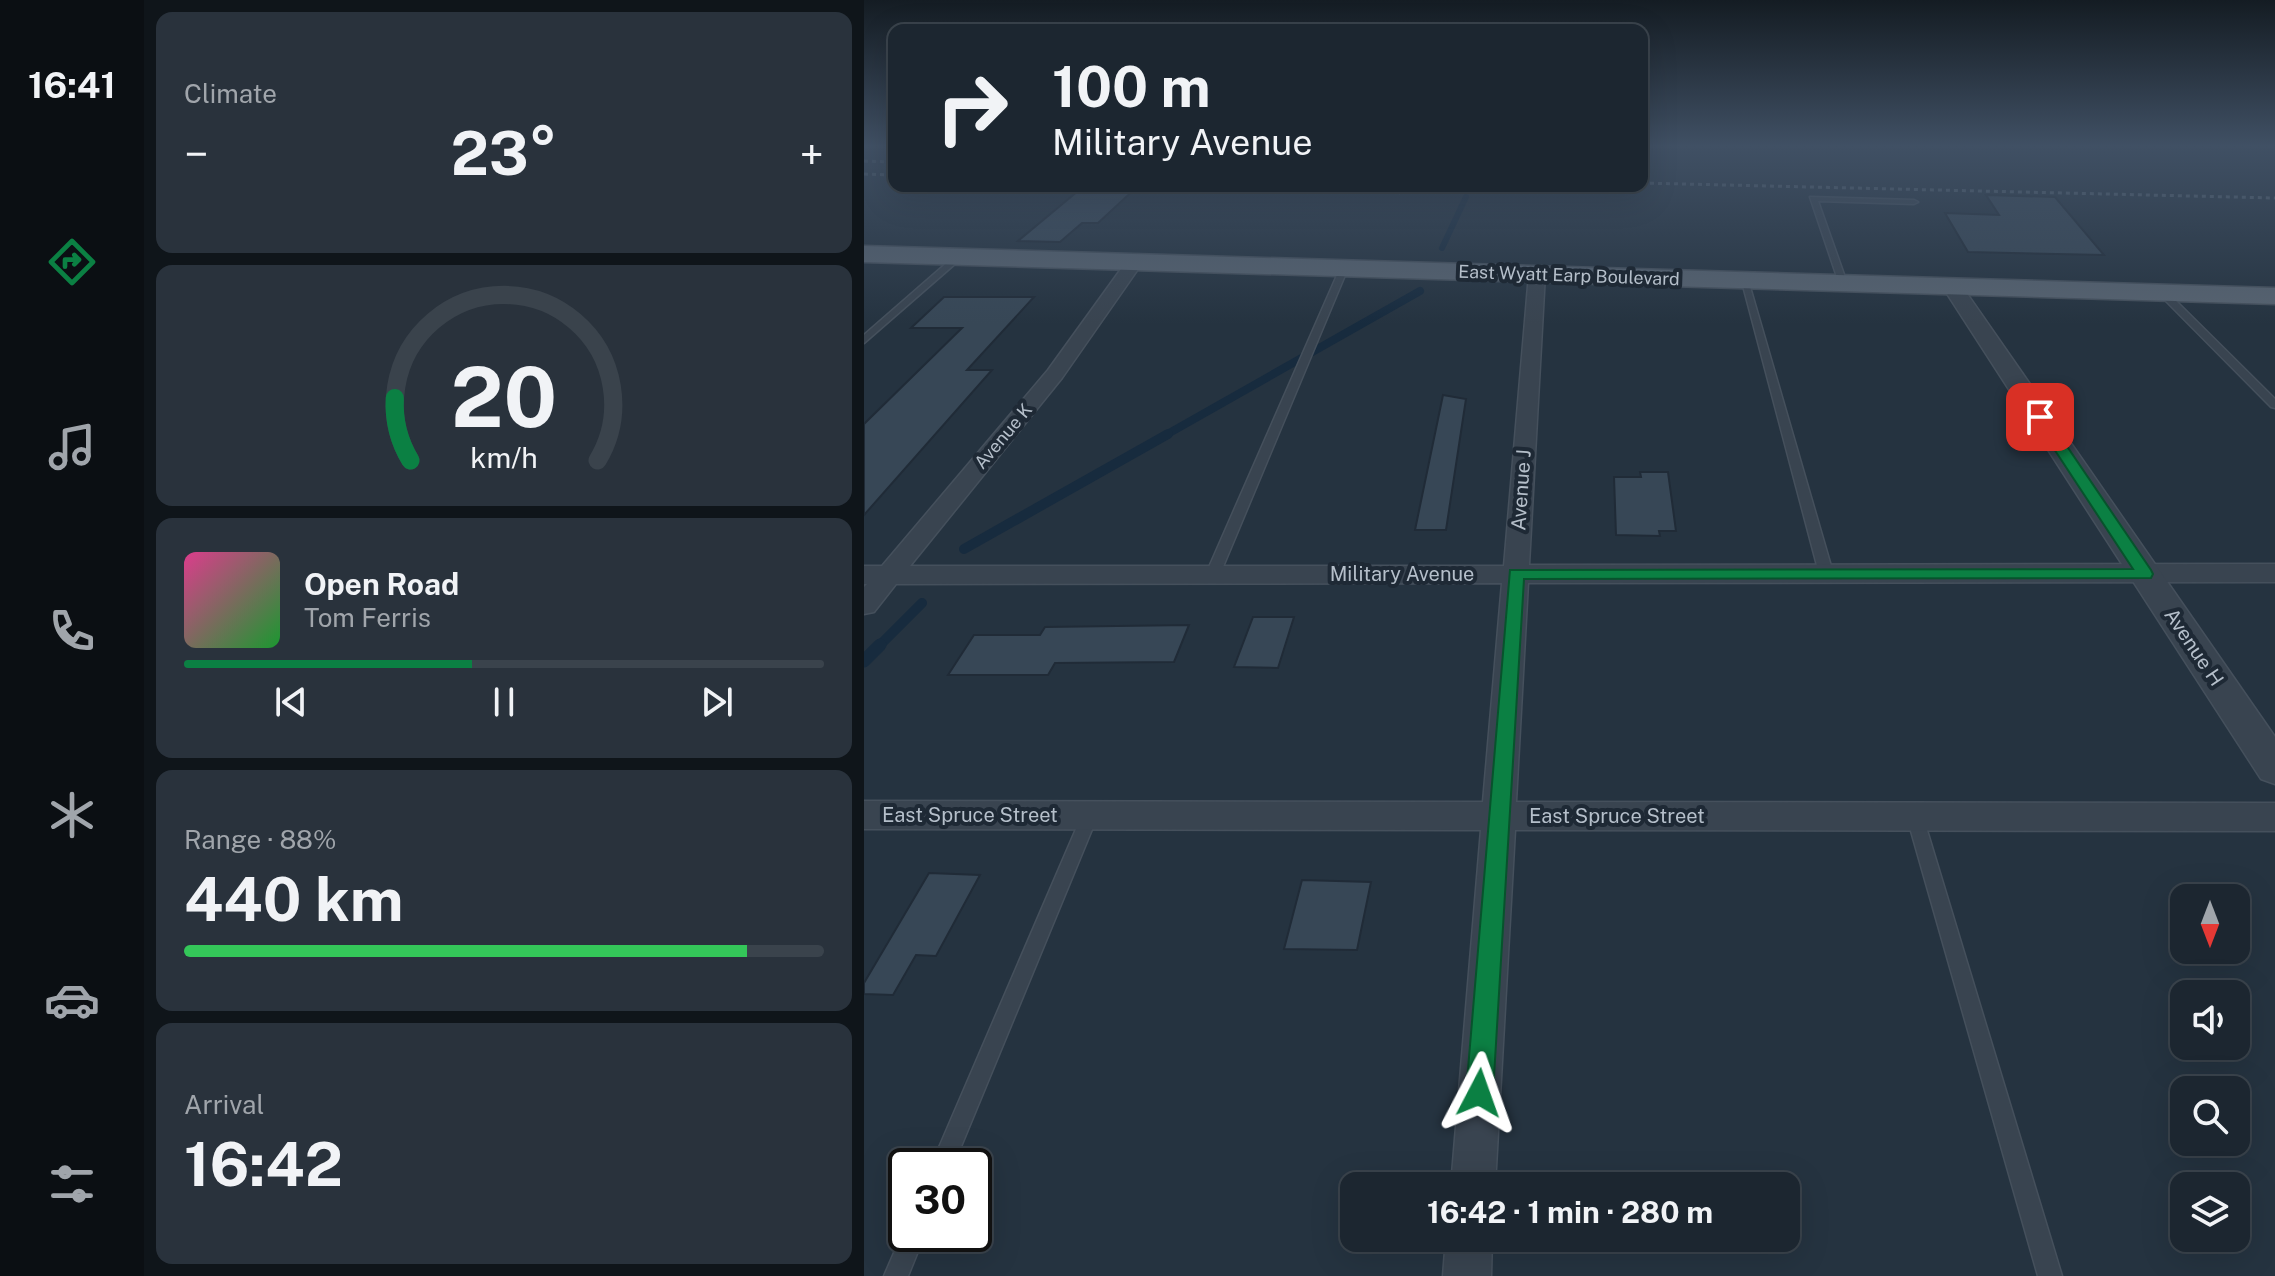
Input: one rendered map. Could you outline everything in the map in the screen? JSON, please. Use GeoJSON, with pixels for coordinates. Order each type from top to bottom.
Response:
{"type":"FeatureCollection","features":[{"type":"Feature","properties":{"kind":"main road","name":"East Wyatt Earp Boulevard"},"geometry":{"type":"LineString","coordinates":[[864,254],[2275,296]]}},
{"type":"Feature","properties":{"kind":"street","name":"Avenue K"},"geometry":{"type":"LineString","coordinates":[[864,605],[876,575],[1055,374],[1135,262]]}},
{"type":"Feature","properties":{"kind":"street","name":"Avenue J"},"geometry":{"type":"LineString","coordinates":[[1474,1172],[1537,274]]}},
{"type":"Feature","properties":{"kind":"street","name":"Avenue H"},"geometry":{"type":"LineString","coordinates":[[1952,286],[2275,768]]}},
{"type":"Feature","properties":{"kind":"street","name":"Military Avenue"},"geometry":{"type":"LineString","coordinates":[[876,575],[2275,573]]}},
{"type":"Feature","properties":{"kind":"street","name":"East Spruce Street"},"geometry":{"type":"LineString","coordinates":[[864,815],[2275,817]]}},
{"type":"Feature","properties":{"kind":"street"},"geometry":{"type":"LineString","coordinates":[[1467,1276],[1468,1252]]}},
{"type":"Feature","properties":{"kind":"lane"},"geometry":{"type":"LineString","coordinates":[[1815,205],[1843,283]]}},
{"type":"Feature","properties":{"kind":"lane"},"geometry":{"type":"LineString","coordinates":[[864,340],[960,256]]}},
{"type":"Feature","properties":{"kind":"lane"},"geometry":{"type":"LineString","coordinates":[[1213,574],[1344,268]]}},
{"type":"Feature","properties":{"kind":"lane"},"geometry":{"type":"LineString","coordinates":[[1744,280],[1826,573]]}},
{"type":"Feature","properties":{"kind":"lane"},"geometry":{"type":"LineString","coordinates":[[2162,292],[2275,405]]}},
{"type":"Feature","properties":{"kind":"lane"},"geometry":{"type":"LineString","coordinates":[[950,1148],[1090,815]]}},
{"type":"Feature","properties":{"kind":"lane"},"geometry":{"type":"LineString","coordinates":[[1915,817],[2050,1276]]}},
{"type":"Feature","properties":{"kind":"lane"},"geometry":{"type":"LineString","coordinates":[[896,1276],[906,1252]]}},
{"type":"Feature","properties":{"kind":"building"},"geometry":{"type":"Polygon","coordinates":[[[1062,205],[1118,205],[1098,223],[1082,223],[1060,242],[1018,241],[1062,205]]]}},
{"type":"Feature","properties":{"kind":"building"},"geometry":{"type":"Polygon","coordinates":[[[1992,205],[2061,205],[2104,255],[1968,252],[1945,213],[1999,215],[1992,205]]]}},
{"type":"Feature","properties":{"kind":"building"},"geometry":{"type":"Polygon","coordinates":[[[944,297],[1034,297],[967,370],[992,370],[864,515],[864,424],[962,328],[911,328],[944,297]]]}},
{"type":"Feature","properties":{"kind":"building"},"geometry":{"type":"Polygon","coordinates":[[[1443,395],[1466,399],[1446,530],[1415,530],[1443,395]]]}},
{"type":"Feature","properties":{"kind":"building"},"geometry":{"type":"Polygon","coordinates":[[[1640,472],[1668,472],[1676,531],[1659,531],[1660,536],[1616,535],[1614,477],[1641,477],[1640,472]]]}},
{"type":"Feature","properties":{"kind":"building"},"geometry":{"type":"Polygon","coordinates":[[[1253,617],[1294,617],[1278,668],[1234,667],[1253,617]]]}},
{"type":"Feature","properties":{"kind":"building"},"geometry":{"type":"Polygon","coordinates":[[[1189,625],[1174,662],[1055,663],[1048,675],[948,675],[974,635],[1040,635],[1045,627],[1189,625]]]}},
{"type":"Feature","properties":{"kind":"building"},"geometry":{"type":"Polygon","coordinates":[[[929,873],[980,875],[936,956],[916,955],[893,995],[864,994],[864,983],[929,873]]]}},
{"type":"Feature","properties":{"kind":"building"},"geometry":{"type":"Polygon","coordinates":[[[1302,880],[1371,882],[1357,950],[1284,949],[1302,880]]]}},
{"type":"Feature","properties":{"kind":"waterway"},"geometry":{"type":"LineString","coordinates":[[1442,248],[1462,205]]}},
{"type":"Feature","properties":{"kind":"waterway"},"geometry":{"type":"LineString","coordinates":[[1164,436],[1420,291]]}},
{"type":"Feature","properties":{"kind":"waterway"},"geometry":{"type":"LineString","coordinates":[[964,549],[1168,434]]}},
{"type":"Feature","properties":{"kind":"waterway"},"geometry":{"type":"LineString","coordinates":[[864,661],[922,603]]}},
{"type":"Feature","properties":{"kind":"route"},"geometry":{"type":"LineString","coordinates":[[1479,1093],[1516,574],[2145,574],[2040,417]]}}]}
